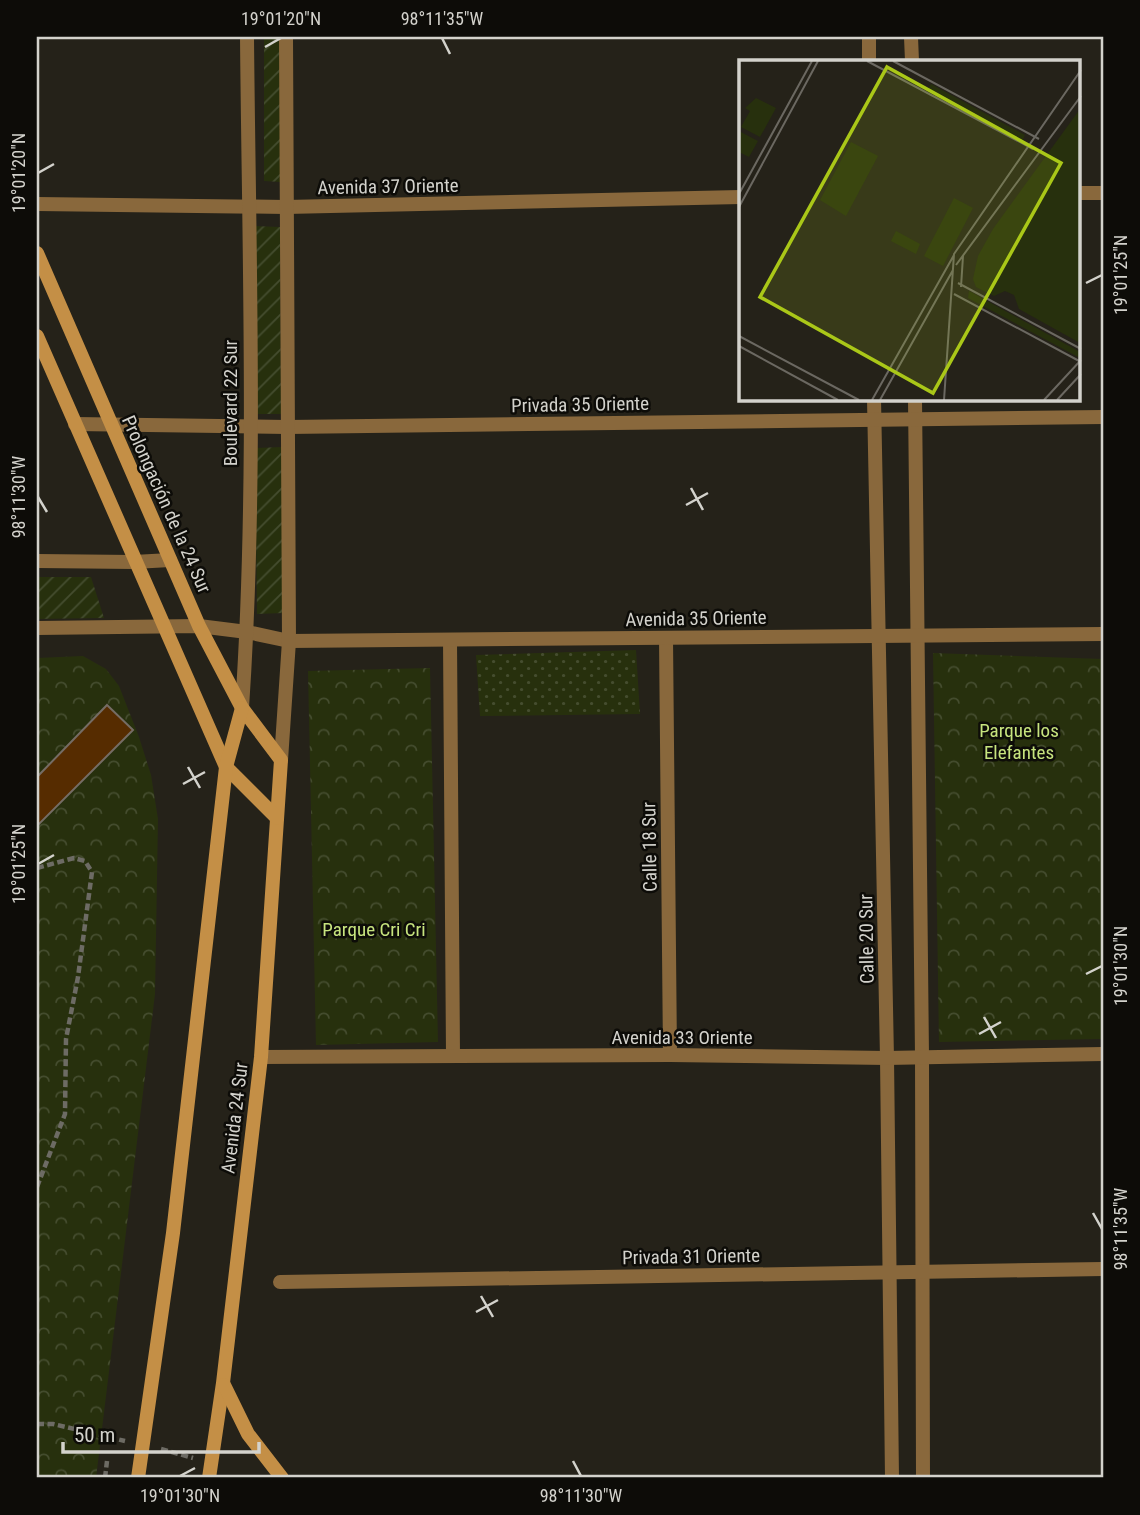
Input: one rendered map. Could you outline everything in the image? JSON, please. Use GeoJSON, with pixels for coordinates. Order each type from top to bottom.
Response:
{"type":"FeatureCollection","features":[{"type":"Feature","properties":{"kind":"main road","name":"Prolongación de la 24 Sur"},"geometry":{"type":"LineString","coordinates":[[37,253],[200,626],[242,708],[281,760]]}},
{"type":"Feature","properties":{"kind":"main road"},"geometry":{"type":"LineString","coordinates":[[37,335],[134,562],[226,767],[277,818]]}},
{"type":"Feature","properties":{"kind":"main road","name":"Boulevard 22 Sur"},"geometry":{"type":"LineString","coordinates":[[226,767],[242,708]]}},
{"type":"Feature","properties":{"kind":"main road","name":"Avenida 24 Sur"},"geometry":{"type":"LineString","coordinates":[[209,1478],[223,1383],[261,1057],[281,760]]}},
{"type":"Feature","properties":{"kind":"main road"},"geometry":{"type":"LineString","coordinates":[[138,1478],[173,1233],[226,767]]}},
{"type":"Feature","properties":{"kind":"main road"},"geometry":{"type":"LineString","coordinates":[[223,1383],[248,1434],[282,1478]]}},
{"type":"Feature","properties":{"kind":"street","name":"Boulevard 22 Sur"},"geometry":{"type":"LineString","coordinates":[[242,708],[247,632],[250,427],[247,37]]}},
{"type":"Feature","properties":{"kind":"street"},"geometry":{"type":"LineString","coordinates":[[281,760],[289,641],[286,37]]}},
{"type":"Feature","properties":{"kind":"street"},"geometry":{"type":"LineString","coordinates":[[869,37],[869,60]]}},
{"type":"Feature","properties":{"kind":"street"},"geometry":{"type":"LineString","coordinates":[[911,37],[912,60]]}},
{"type":"Feature","properties":{"kind":"street"},"geometry":{"type":"LineString","coordinates":[[1080,193],[1103,193]]}},
{"type":"Feature","properties":{"kind":"street","name":"Avenida 37 Oriente"},"geometry":{"type":"LineString","coordinates":[[37,204],[286,207],[739,197]]}},
{"type":"Feature","properties":{"kind":"street","name":"Calle 20 Sur"},"geometry":{"type":"LineString","coordinates":[[874,401],[892,1478]]}},
{"type":"Feature","properties":{"kind":"street"},"geometry":{"type":"LineString","coordinates":[[915,401],[922,1056],[923,1478]]}},
{"type":"Feature","properties":{"kind":"street","name":"Privada 35 Oriente"},"geometry":{"type":"LineString","coordinates":[[75,424],[287,427],[1103,417]]}},
{"type":"Feature","properties":{"kind":"street"},"geometry":{"type":"LineString","coordinates":[[37,561],[134,562],[170,559]]}},
{"type":"Feature","properties":{"kind":"street","name":"Avenida 35 Oriente"},"geometry":{"type":"LineString","coordinates":[[37,628],[200,626],[289,641],[1103,634]]}},
{"type":"Feature","properties":{"kind":"street","name":"Calle 18 Sur"},"geometry":{"type":"LineString","coordinates":[[666,638],[670,1055]]}},
{"type":"Feature","properties":{"kind":"street"},"geometry":{"type":"LineString","coordinates":[[450,640],[453,1056]]}},
{"type":"Feature","properties":{"kind":"street","name":"Avenida 33 Oriente"},"geometry":{"type":"LineString","coordinates":[[261,1057],[670,1055],[887,1058],[1103,1054]]}},
{"type":"Feature","properties":{"kind":"street","name":"Privada 31 Oriente"},"geometry":{"type":"LineString","coordinates":[[280,1282],[1103,1269]]}},
{"type":"Feature","properties":{"kind":"path"},"geometry":{"type":"LineString","coordinates":[[37,868],[74,858],[85,861],[92,872],[78,977],[66,1040],[65,1114],[37,1187]]}},
{"type":"Feature","properties":{"kind":"path"},"geometry":{"type":"LineString","coordinates":[[105,1478],[107,1461]]}},
{"type":"Feature","properties":{"kind":"green space"},"geometry":{"type":"Polygon","coordinates":[[[264,37],[281,37],[281,182],[264,181],[264,37]]]}},
{"type":"Feature","properties":{"kind":"green space"},"geometry":{"type":"Polygon","coordinates":[[[252,226],[280,227],[281,414],[254,414],[252,226]]]}},
{"type":"Feature","properties":{"kind":"green space"},"geometry":{"type":"Polygon","coordinates":[[[283,447],[284,613],[257,614],[255,448],[283,447]]]}},
{"type":"Feature","properties":{"kind":"green space"},"geometry":{"type":"Polygon","coordinates":[[[37,577],[91,577],[104,618],[37,619],[37,577]]]}},
{"type":"Feature","properties":{"kind":"green space"},"geometry":{"type":"Polygon","coordinates":[[[636,650],[640,714],[480,716],[476,655],[636,650]]]}},
{"type":"Feature","properties":{"kind":"green space","name":"Parque los Elefantes"},"geometry":{"type":"Polygon","coordinates":[[[933,653],[1103,659],[1103,1039],[939,1042],[933,653]]]}},
{"type":"Feature","properties":{"kind":"green space"},"geometry":{"type":"Polygon","coordinates":[[[83,656],[106,669],[119,686],[151,775],[158,819],[155,994],[96,1478],[37,1478],[37,658],[83,656]]]}},
{"type":"Feature","properties":{"kind":"green space","name":"Parque Cri Cri"},"geometry":{"type":"Polygon","coordinates":[[[430,668],[438,1042],[316,1045],[308,671],[430,668]]]}},
{"type":"Feature","properties":{"kind":"building"},"geometry":{"type":"Polygon","coordinates":[[[107,705],[133,730],[38,825],[37,777],[107,705]]]}}]}
